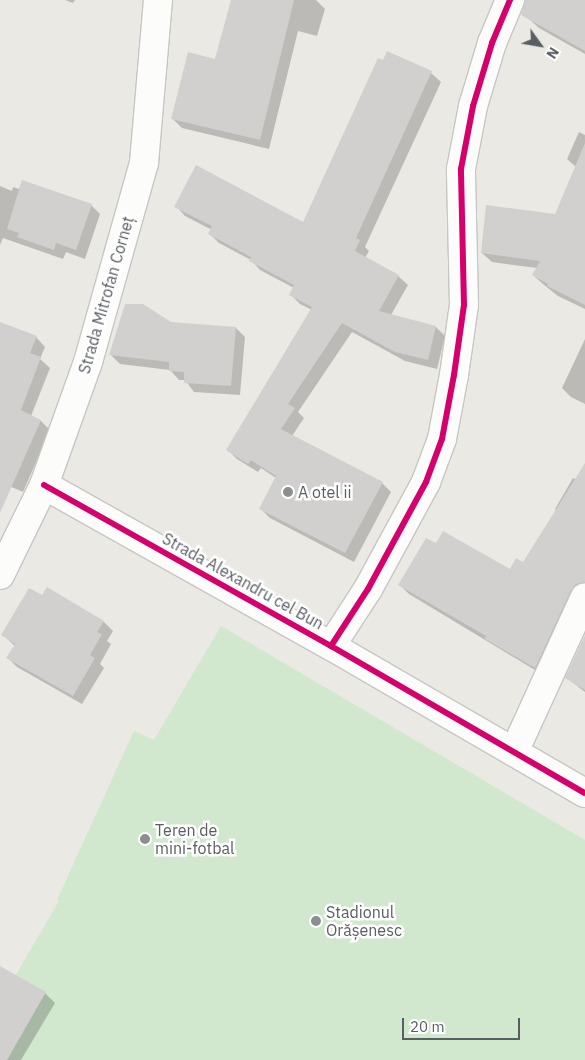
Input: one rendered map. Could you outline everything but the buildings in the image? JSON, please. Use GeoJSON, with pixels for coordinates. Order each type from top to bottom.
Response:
{"type":"FeatureCollection","features":[{"type":"Feature","properties":{"kind":"street","name":"Strada Mitrofan Corneț"},"geometry":{"type":"LineString","coordinates":[[0,575],[44,485],[88,362],[144,162],[158,0]]}},
{"type":"Feature","properties":{"kind":"street"},"geometry":{"type":"LineString","coordinates":[[331,646],[368,589],[426,482],[442,439],[464,305],[461,169],[473,106],[492,43],[510,0]]}},
{"type":"Feature","properties":{"kind":"street","name":"Strada Alexandru cel Bun"},"geometry":{"type":"LineString","coordinates":[[44,485],[331,646],[585,793]]}},
{"type":"Feature","properties":{"kind":"street"},"geometry":{"type":"LineString","coordinates":[[514,752],[585,597]]}},
{"type":"Feature","properties":{"kind":"green space","name":"Stadionul Orășenesc"},"geometry":{"type":"Polygon","coordinates":[[[221,626],[585,840],[585,1060],[0,1060],[0,1002],[59,901],[57,900],[134,731],[154,740],[221,626]]]}},
{"type":"Feature","properties":{"kind":"cycle path"},"geometry":{"type":"LineString","coordinates":[[331,646],[368,589],[426,482],[442,439],[464,305],[461,169],[473,106],[492,43],[510,0]]}},
{"type":"Feature","properties":{"kind":"cycle path"},"geometry":{"type":"LineString","coordinates":[[44,485],[331,646],[585,793]]}},
{"type":"Feature","properties":{"kind":"place","name":"A otel ii"},"geometry":{"type":"Point","coordinates":[288,492]}},
{"type":"Feature","properties":{"kind":"place","name":"Teren de mini-fotbal"},"geometry":{"type":"Point","coordinates":[145,839]}},
{"type":"Feature","properties":{"kind":"place","name":"Stadionul Orășenesc"},"geometry":{"type":"Point","coordinates":[316,921]}}]}
